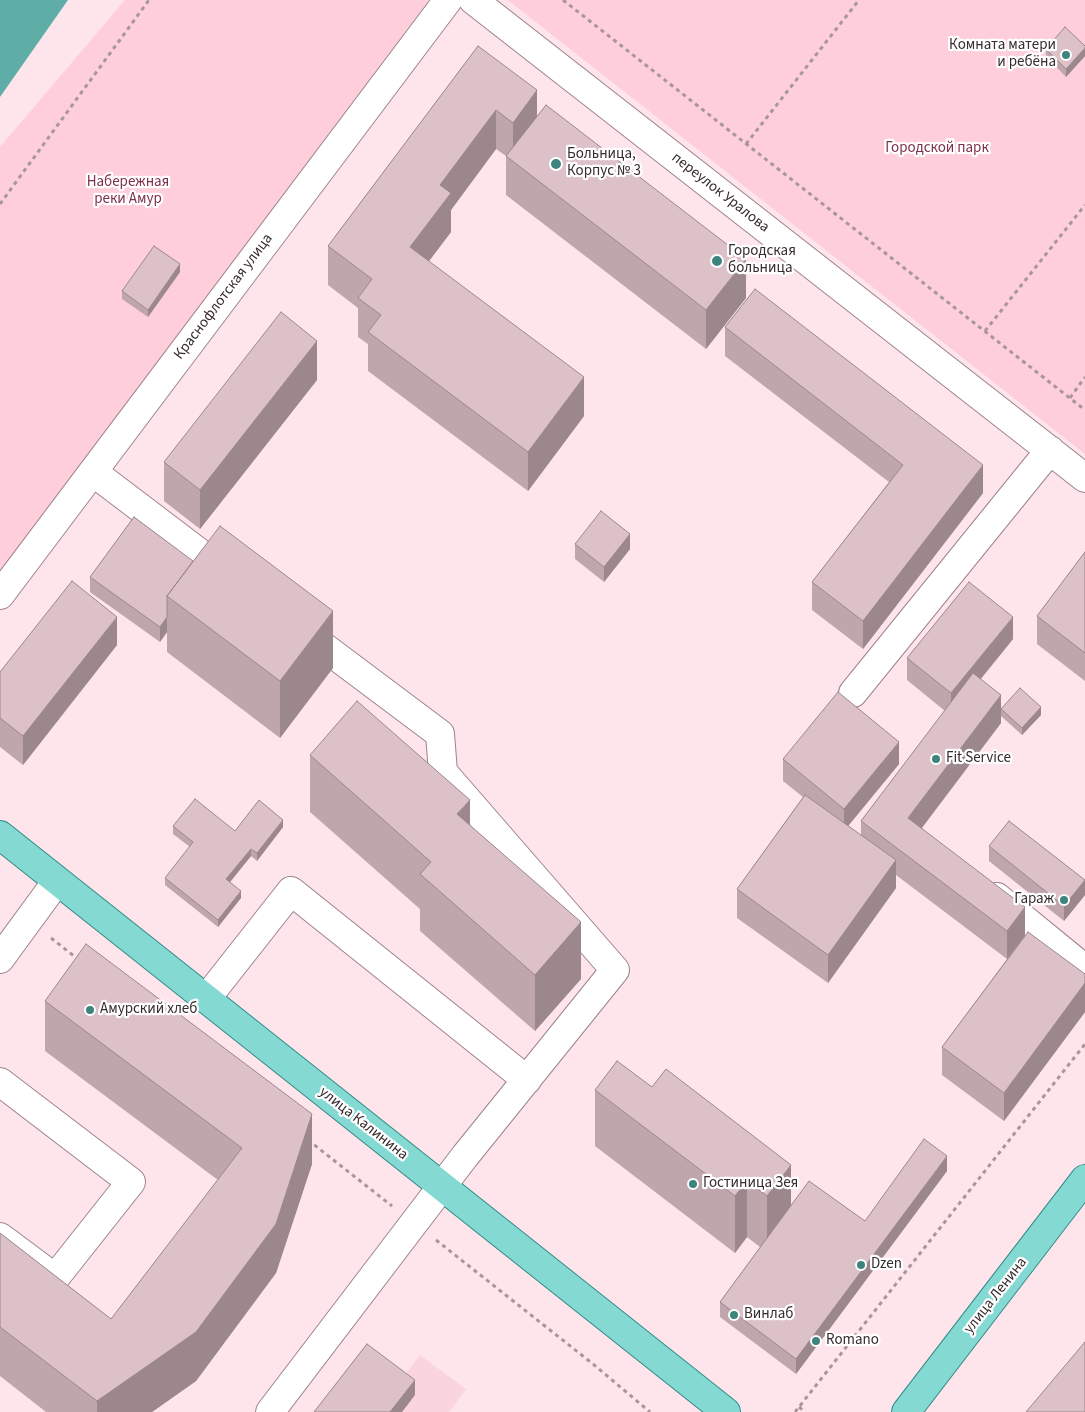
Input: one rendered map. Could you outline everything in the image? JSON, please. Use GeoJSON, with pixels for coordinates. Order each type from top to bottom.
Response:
{"type":"FeatureCollection","features":[{"type":"Feature","properties":{"kind":"main road","name":"улица Калинина"},"geometry":{"type":"LineString","coordinates":[[0,835],[726,1412]]}},
{"type":"Feature","properties":{"kind":"main road","name":"улица Ленина"},"geometry":{"type":"LineString","coordinates":[[906,1412],[1085,1180]]}},
{"type":"Feature","properties":{"kind":"street","name":"Краснофлотская улица"},"geometry":{"type":"LineString","coordinates":[[0,595],[448,0]]}},
{"type":"Feature","properties":{"kind":"street","name":"переулок Уралова"},"geometry":{"type":"LineString","coordinates":[[473,0],[1085,478]]}},
{"type":"Feature","properties":{"kind":"street"},"geometry":{"type":"LineString","coordinates":[[853,692],[1050,450]]}},
{"type":"Feature","properties":{"kind":"street"},"geometry":{"type":"LineString","coordinates":[[93,472],[250,591]]}},
{"type":"Feature","properties":{"kind":"street"},"geometry":{"type":"LineString","coordinates":[[270,1412],[442,1186],[615,970],[443,772],[440,734],[282,615]]}},
{"type":"Feature","properties":{"kind":"street"},"geometry":{"type":"LineString","coordinates":[[0,959],[57,881]]}},
{"type":"Feature","properties":{"kind":"street"},"geometry":{"type":"LineString","coordinates":[[979,884],[1085,969]]}},
{"type":"Feature","properties":{"kind":"street"},"geometry":{"type":"LineString","coordinates":[[206,1000],[290,891],[527,1080]]}},
{"type":"Feature","properties":{"kind":"street"},"geometry":{"type":"LineString","coordinates":[[0,1082],[131,1182],[55,1278],[0,1237]]}},
{"type":"Feature","properties":{"kind":"path"},"geometry":{"type":"LineString","coordinates":[[0,204],[149,0]]}},
{"type":"Feature","properties":{"kind":"path"},"geometry":{"type":"LineString","coordinates":[[563,0],[1085,410]]}},
{"type":"Feature","properties":{"kind":"path"},"geometry":{"type":"LineString","coordinates":[[746,144],[858,0]]}},
{"type":"Feature","properties":{"kind":"path"},"geometry":{"type":"LineString","coordinates":[[985,332],[1085,205]]}},
{"type":"Feature","properties":{"kind":"path"},"geometry":{"type":"LineString","coordinates":[[1070,398],[1085,377]]}},
{"type":"Feature","properties":{"kind":"path"},"geometry":{"type":"LineString","coordinates":[[28,920],[80,960]]}},
{"type":"Feature","properties":{"kind":"path"},"geometry":{"type":"LineString","coordinates":[[794,1412],[1085,1044]]}},
{"type":"Feature","properties":{"kind":"path"},"geometry":{"type":"LineString","coordinates":[[308,1139],[593,1364],[650,1412]]}},
{"type":"Feature","properties":{"kind":"path"},"geometry":{"type":"LineString","coordinates":[[799,1407],[805,1412]]}},
{"type":"Feature","properties":{"kind":"shaded area"},"geometry":{"type":"Polygon","coordinates":[[[366,1344],[405,1375],[420,1355],[466,1389],[449,1412],[314,1412],[366,1344]]]}},
{"type":"Feature","properties":{"kind":"green space","name":"Набережная реки Амур"},"geometry":{"type":"Polygon","coordinates":[[[125,0],[428,1],[0,572],[0,147],[125,0]]]}},
{"type":"Feature","properties":{"kind":"green space","name":"Городской парк"},"geometry":{"type":"Polygon","coordinates":[[[1085,0],[1085,454],[509,1],[1085,0]]]}},
{"type":"Feature","properties":{"kind":"water"},"geometry":{"type":"Polygon","coordinates":[[[0,0],[68,0],[0,97],[0,0]]]}},
{"type":"Feature","properties":{"kind":"building","name":"Комната матери и ребёна"},"geometry":{"type":"Polygon","coordinates":[[[1065,27],[1085,46],[1066,69],[1046,49],[1065,27]]]}},
{"type":"Feature","properties":{"kind":"building"},"geometry":{"type":"Polygon","coordinates":[[[478,46],[537,90],[513,123],[496,110],[440,185],[451,193],[410,247],[584,377],[528,452],[368,332],[381,315],[358,298],[372,279],[328,246],[478,46]]]}},
{"type":"Feature","properties":{"kind":"building"},"geometry":{"type":"Polygon","coordinates":[[[546,105],[746,259],[706,310],[506,156],[546,105]]]}},
{"type":"Feature","properties":{"kind":"building"},"geometry":{"type":"Polygon","coordinates":[[[154,246],[180,264],[148,310],[122,291],[154,246]]]}},
{"type":"Feature","properties":{"kind":"building"},"geometry":{"type":"Polygon","coordinates":[[[755,289],[983,465],[863,621],[812,582],[903,465],[725,327],[755,289]]]}},
{"type":"Feature","properties":{"kind":"building"},"geometry":{"type":"Polygon","coordinates":[[[281,312],[317,341],[200,490],[164,462],[281,312]]]}},
{"type":"Feature","properties":{"kind":"building"},"geometry":{"type":"Polygon","coordinates":[[[601,511],[630,534],[604,567],[575,544],[601,511]]]}},
{"type":"Feature","properties":{"kind":"building"},"geometry":{"type":"Polygon","coordinates":[[[134,517],[193,561],[167,596],[167,617],[160,627],[90,577],[134,517]]]}},
{"type":"Feature","properties":{"kind":"building"},"geometry":{"type":"Polygon","coordinates":[[[220,526],[333,611],[280,681],[167,596],[220,526]]]}},
{"type":"Feature","properties":{"kind":"building"},"geometry":{"type":"Polygon","coordinates":[[[1085,552],[1085,653],[1037,616],[1085,552]]]}},
{"type":"Feature","properties":{"kind":"building"},"geometry":{"type":"Polygon","coordinates":[[[72,581],[117,617],[23,736],[0,718],[0,672],[72,581]]]}},
{"type":"Feature","properties":{"kind":"building"},"geometry":{"type":"Polygon","coordinates":[[[969,582],[1013,617],[951,693],[907,658],[969,582]]]}},
{"type":"Feature","properties":{"kind":"building"},"geometry":{"type":"Polygon","coordinates":[[[973,673],[1001,695],[908,818],[1025,907],[1007,931],[861,821],[973,673]]]}},
{"type":"Feature","properties":{"kind":"building"},"geometry":{"type":"Polygon","coordinates":[[[1020,688],[1041,707],[1022,728],[1001,709],[1020,688]]]}},
{"type":"Feature","properties":{"kind":"building"},"geometry":{"type":"Polygon","coordinates":[[[838,692],[899,742],[844,809],[783,759],[838,692]]]}},
{"type":"Feature","properties":{"kind":"building"},"geometry":{"type":"Polygon","coordinates":[[[357,701],[470,800],[457,814],[581,922],[535,975],[420,874],[431,862],[310,755],[357,701]]]}},
{"type":"Feature","properties":{"kind":"building"},"geometry":{"type":"Polygon","coordinates":[[[805,795],[896,860],[828,955],[737,889],[805,795]]]}},
{"type":"Feature","properties":{"kind":"building"},"geometry":{"type":"Polygon","coordinates":[[[195,799],[235,831],[259,800],[283,820],[257,853],[251,849],[226,879],[241,891],[218,920],[165,878],[193,842],[173,826],[195,799]]]}},
{"type":"Feature","properties":{"kind":"building"},"geometry":{"type":"Polygon","coordinates":[[[1009,821],[1085,880],[1064,906],[989,846],[1009,821]]]}},
{"type":"Feature","properties":{"kind":"building"},"geometry":{"type":"Polygon","coordinates":[[[1028,932],[1085,974],[1085,983],[1004,1093],[942,1047],[1028,932]]]}},
{"type":"Feature","properties":{"kind":"building"},"geometry":{"type":"Polygon","coordinates":[[[86,944],[312,1114],[276,1224],[196,1332],[97,1401],[0,1327],[0,1233],[111,1319],[242,1148],[45,1001],[86,944]]]}},
{"type":"Feature","properties":{"kind":"building"},"geometry":{"type":"Polygon","coordinates":[[[617,1061],[652,1087],[666,1069],[791,1165],[767,1196],[747,1181],[735,1196],[595,1090],[617,1061]]]}},
{"type":"Feature","properties":{"kind":"building"},"geometry":{"type":"Polygon","coordinates":[[[924,1139],[947,1156],[796,1359],[720,1302],[809,1181],[865,1221],[924,1139]]]}},
{"type":"Feature","properties":{"kind":"building"},"geometry":{"type":"Polygon","coordinates":[[[1085,1342],[1085,1412],[1026,1412],[1085,1342]]]}},
{"type":"Feature","properties":{"kind":"building"},"geometry":{"type":"Polygon","coordinates":[[[367,1344],[415,1380],[390,1412],[314,1412],[367,1344]]]}},
{"type":"Feature","properties":{"kind":"place","name":"Комната матери и ребёна"},"geometry":{"type":"Point","coordinates":[1066,55]}},
{"type":"Feature","properties":{"kind":"place","name":"Больница, Корпус № 3"},"geometry":{"type":"Point","coordinates":[556,164]}},
{"type":"Feature","properties":{"kind":"place","name":"Городская больница"},"geometry":{"type":"Point","coordinates":[717,261]}},
{"type":"Feature","properties":{"kind":"place","name":"Fit Service"},"geometry":{"type":"Point","coordinates":[936,759]}},
{"type":"Feature","properties":{"kind":"place","name":"Гараж"},"geometry":{"type":"Point","coordinates":[1064,900]}},
{"type":"Feature","properties":{"kind":"place","name":"Амурский хлеб"},"geometry":{"type":"Point","coordinates":[90,1010]}},
{"type":"Feature","properties":{"kind":"place","name":"Гостиница Зея"},"geometry":{"type":"Point","coordinates":[693,1184]}},
{"type":"Feature","properties":{"kind":"place","name":"Dzen"},"geometry":{"type":"Point","coordinates":[861,1265]}},
{"type":"Feature","properties":{"kind":"place","name":"Винлаб"},"geometry":{"type":"Point","coordinates":[734,1315]}},
{"type":"Feature","properties":{"kind":"place","name":"Romano"},"geometry":{"type":"Point","coordinates":[816,1341]}}]}
